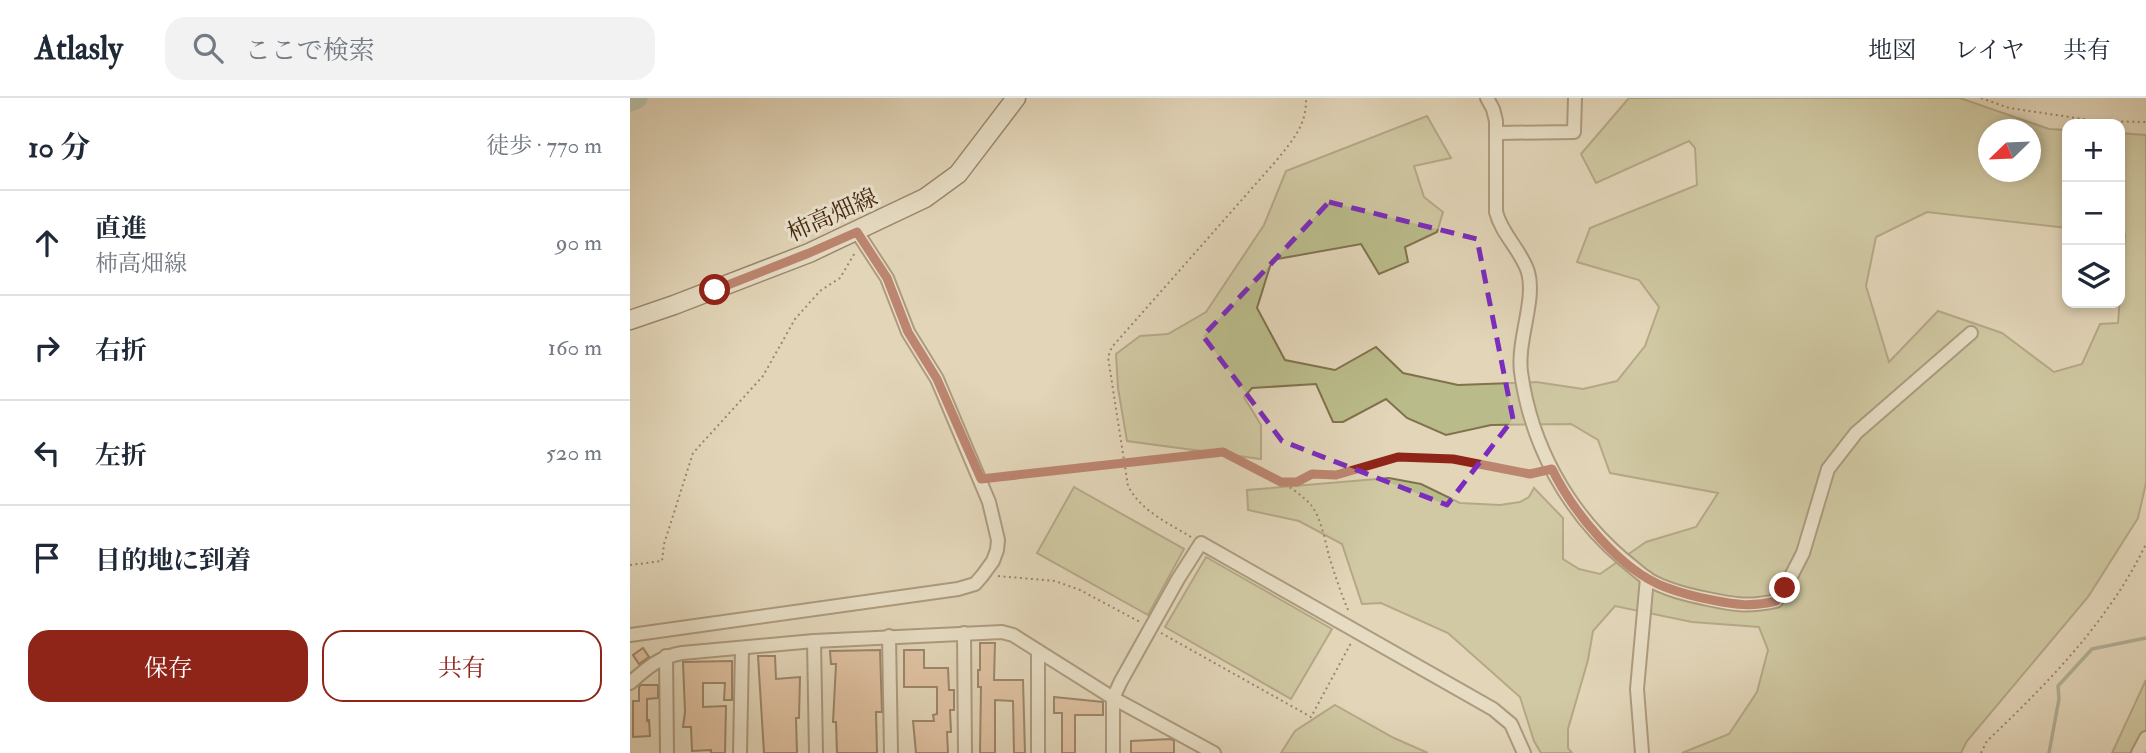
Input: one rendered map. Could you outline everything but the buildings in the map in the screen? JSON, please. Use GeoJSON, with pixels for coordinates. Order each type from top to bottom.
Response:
{"type":"FeatureCollection","features":[{"type":"Feature","properties":{"kind":"main road","name":"柿高畑線"},"geometry":{"type":"LineString","coordinates":[[630,320],[860,237],[925,198],[958,174],[1016,98]]}},
{"type":"Feature","properties":{"kind":"street"},"geometry":{"type":"LineString","coordinates":[[1487,98],[1493,109],[1497,133],[1496,212],[1499,224],[1524,261],[1529,274],[1520,350],[1525,401],[1564,493],[1594,532],[1647,578],[1664,587],[1691,596],[1735,604],[1752,606],[1776,601],[1803,553],[1828,469],[1856,433],[1971,333]]}},
{"type":"Feature","properties":{"kind":"street"},"geometry":{"type":"LineString","coordinates":[[1497,133],[1574,132],[1575,98]]}},
{"type":"Feature","properties":{"kind":"street"},"geometry":{"type":"LineString","coordinates":[[630,635],[930,594],[975,584],[987,570],[997,550],[998,540],[981,479],[937,379],[908,332],[887,278],[860,237]]}},
{"type":"Feature","properties":{"kind":"street"},"geometry":{"type":"LineString","coordinates":[[1114,753],[1114,698],[1121,681],[1201,543],[1503,716],[1511,724],[1524,753]]}},
{"type":"Feature","properties":{"kind":"street"},"geometry":{"type":"LineString","coordinates":[[1642,753],[1637,689],[1647,578]]}},
{"type":"Feature","properties":{"kind":"street"},"geometry":{"type":"LineString","coordinates":[[630,683],[651,664],[666,656],[814,641],[1002,632],[1013,635],[1114,698],[1214,753]]}},
{"type":"Feature","properties":{"kind":"street"},"geometry":{"type":"LineString","coordinates":[[964,633],[965,753]]}},
{"type":"Feature","properties":{"kind":"street"},"geometry":{"type":"LineString","coordinates":[[889,636],[891,753]]}},
{"type":"Feature","properties":{"kind":"street"},"geometry":{"type":"LineString","coordinates":[[814,641],[816,753]]}},
{"type":"Feature","properties":{"kind":"street"},"geometry":{"type":"LineString","coordinates":[[740,753],[742,648]]}},
{"type":"Feature","properties":{"kind":"street"},"geometry":{"type":"LineString","coordinates":[[1038,651],[1038,753]]}},
{"type":"Feature","properties":{"kind":"street"},"geometry":{"type":"LineString","coordinates":[[666,656],[667,753]]}},
{"type":"Feature","properties":{"kind":"street"},"geometry":{"type":"LineString","coordinates":[[1188,738],[1188,753]]}},
{"type":"Feature","properties":{"kind":"street"},"geometry":{"type":"LineString","coordinates":[[2138,753],[2146,738]]}},
{"type":"Feature","properties":{"kind":"path"},"geometry":{"type":"LineString","coordinates":[[1201,543],[1146,509],[1133,496],[1128,486],[1108,357],[1112,347],[1284,152],[1299,132],[1307,111],[1306,98]]}},
{"type":"Feature","properties":{"kind":"path"},"geometry":{"type":"LineString","coordinates":[[1982,98],[2009,108],[2084,119],[2146,122]]}},
{"type":"Feature","properties":{"kind":"path"},"geometry":{"type":"LineString","coordinates":[[630,565],[662,561],[664,544],[693,453],[763,376],[794,319],[820,291],[840,278],[856,250],[860,237]]}},
{"type":"Feature","properties":{"kind":"path"},"geometry":{"type":"LineString","coordinates":[[981,479],[1223,452],[1281,482],[1311,505],[1357,631],[1311,718],[1151,628],[1068,585],[1055,580],[995,576],[987,570]]}},
{"type":"Feature","properties":{"kind":"path"},"geometry":{"type":"LineString","coordinates":[[1281,482],[1297,482],[1312,474],[1336,475],[1398,457],[1453,459],[1530,474],[1552,469]]}},
{"type":"Feature","properties":{"kind":"path"},"geometry":{"type":"LineString","coordinates":[[1981,753],[1987,741],[2040,690],[2085,639],[2136,564],[2146,544]]}},
{"type":"Feature","properties":{"kind":"highlighted area"},"geometry":{"type":"Polygon","coordinates":[[[1329,202],[1477,239],[1513,419],[1447,505],[1282,441],[1203,336],[1329,202]]]}},
{"type":"Feature","properties":{"kind":"green space"},"geometry":{"type":"Polygon","coordinates":[[[1629,98],[1960,98],[2020,119],[1978,119],[1978,182],[2041,182],[2041,126],[2062,130],[2062,227],[1927,212],[1876,237],[1866,286],[1889,362],[1938,311],[2002,333],[2054,372],[2082,364],[2100,324],[2118,323],[2119,308],[2125,308],[2125,133],[2146,135],[2146,483],[2138,518],[2088,597],[1967,741],[1961,753],[1682,753],[1729,734],[1757,692],[1768,650],[1759,627],[1692,622],[1615,606],[1593,631],[1588,660],[1568,729],[1568,748],[1572,753],[1541,753],[1534,741],[1520,697],[1448,633],[1381,603],[1362,604],[1342,544],[1299,521],[1248,510],[1247,490],[1389,478],[1421,484],[1460,503],[1500,505],[1520,502],[1529,497],[1534,488],[1563,518],[1563,559],[1579,569],[1600,574],[1646,542],[1696,527],[1718,493],[1610,473],[1598,440],[1571,424],[1491,425],[1446,435],[1407,418],[1386,399],[1343,422],[1333,422],[1316,384],[1252,388],[1244,397],[1261,425],[1261,459],[1127,441],[1118,388],[1116,354],[1140,336],[1168,334],[1206,312],[1264,225],[1286,171],[1427,116],[1451,158],[1414,166],[1424,197],[1443,212],[1437,232],[1405,247],[1408,262],[1379,274],[1361,244],[1272,260],[1257,308],[1285,360],[1335,370],[1376,347],[1403,373],[1458,385],[1536,382],[1583,389],[1617,381],[1645,346],[1659,307],[1639,280],[1577,262],[1590,228],[1697,185],[1695,148],[1689,141],[1596,183],[1581,154],[1629,98]]]}},
{"type":"Feature","properties":{"kind":"green space"},"geometry":{"type":"Polygon","coordinates":[[[1074,487],[1184,549],[1148,615],[1037,553],[1074,487]]]}},
{"type":"Feature","properties":{"kind":"green space"},"geometry":{"type":"Polygon","coordinates":[[[1206,557],[1332,629],[1291,699],[1165,627],[1206,557]]]}},
{"type":"Feature","properties":{"kind":"green space"},"geometry":{"type":"Polygon","coordinates":[[[2146,680],[2146,753],[2112,753],[2146,680]]]}},
{"type":"Feature","properties":{"kind":"green space"},"geometry":{"type":"Polygon","coordinates":[[[1335,705],[1394,738],[1428,753],[1281,753],[1295,731],[1335,705]]]}},
{"type":"Feature","properties":{"kind":"waterway"},"geometry":{"type":"LineString","coordinates":[[630,101],[637,98]]}},
{"type":"Feature","properties":{"kind":"waterway"},"geometry":{"type":"LineString","coordinates":[[2049,753],[2059,699],[2058,686],[2092,649],[2146,638]]}},
{"type":"Feature","properties":{"kind":"route"},"geometry":{"type":"LineString","coordinates":[[715,290],[857,232],[887,278],[908,332],[937,379],[981,479],[1223,452],[1281,482],[1297,482],[1312,474],[1336,475],[1398,457],[1453,459],[1530,474],[1552,469],[1564,493],[1594,532],[1647,578],[1664,587],[1691,596],[1752,606],[1776,601],[1785,588]]}}]}
